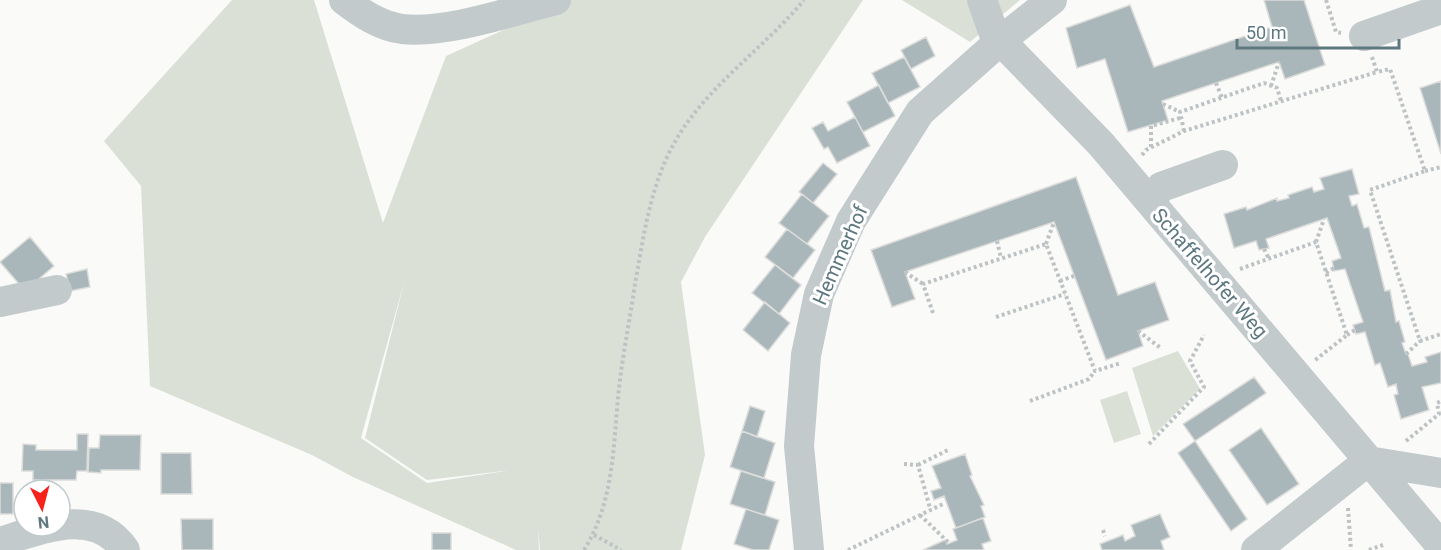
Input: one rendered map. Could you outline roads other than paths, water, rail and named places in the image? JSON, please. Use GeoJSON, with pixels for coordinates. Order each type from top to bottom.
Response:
{"type":"FeatureCollection","features":[{"type":"Feature","properties":{"kind":"street"},"geometry":{"type":"LineString","coordinates":[[344,0],[365,16],[401,29],[452,26],[556,0]]}},
{"type":"Feature","properties":{"kind":"street","name":"Schaffelhofer Weg"},"geometry":{"type":"LineString","coordinates":[[982,0],[994,34],[1101,144],[1214,279],[1375,462],[1441,546]]}},
{"type":"Feature","properties":{"kind":"street","name":"Hemmerhof"},"geometry":{"type":"LineString","coordinates":[[809,550],[799,446],[806,355],[819,294],[850,221],[920,112],[1000,41],[1052,0]]}},
{"type":"Feature","properties":{"kind":"street"},"geometry":{"type":"LineString","coordinates":[[1364,36],[1441,9]]}},
{"type":"Feature","properties":{"kind":"street"},"geometry":{"type":"LineString","coordinates":[[1149,202],[1161,187],[1223,165]]}},
{"type":"Feature","properties":{"kind":"street"},"geometry":{"type":"LineString","coordinates":[[0,302],[57,290]]}},
{"type":"Feature","properties":{"kind":"street"},"geometry":{"type":"LineString","coordinates":[[1256,550],[1343,481],[1375,462],[1441,473]]}},
{"type":"Feature","properties":{"kind":"street"},"geometry":{"type":"LineString","coordinates":[[0,542],[42,529],[86,522],[117,538],[125,550]]}}]}
